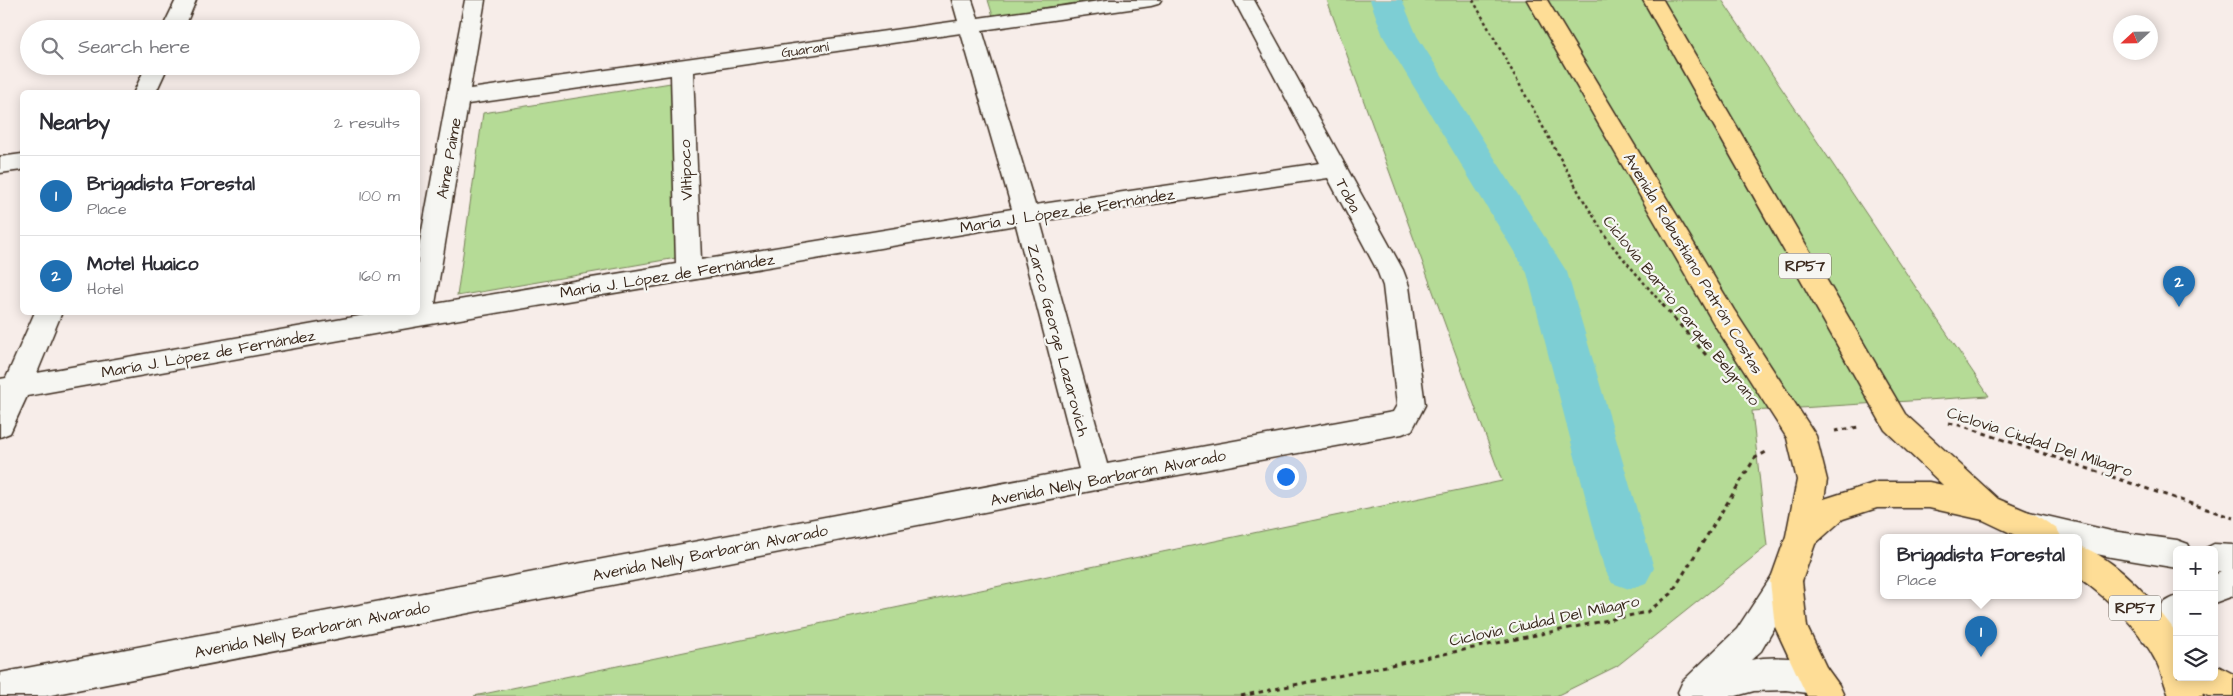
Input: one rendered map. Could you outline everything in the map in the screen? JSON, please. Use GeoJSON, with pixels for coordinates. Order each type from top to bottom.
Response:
{"type":"FeatureCollection","features":[{"type":"Feature","properties":{"kind":"highway","name":"Avenida Robustiano Patrón Costas"},"geometry":{"type":"LineString","coordinates":[[1537,0],[1724,317],[1801,436],[1812,480],[1802,536]]}},
{"type":"Feature","properties":{"kind":"highway","name":"RP57"},"geometry":{"type":"LineString","coordinates":[[1653,0],[1894,422],[1987,508]]}},
{"type":"Feature","properties":{"kind":"highway","name":"RP57"},"geometry":{"type":"LineString","coordinates":[[1820,687],[1791,627],[1786,581],[1802,536],[1833,509],[1877,495],[1929,495],[1987,508],[2035,531]]}},
{"type":"Feature","properties":{"kind":"highway","name":"RP57"},"geometry":{"type":"LineString","coordinates":[[2082,562],[2126,598],[2166,621],[2173,653]]}},
{"type":"Feature","properties":{"kind":"highway","name":"RP57"},"geometry":{"type":"LineString","coordinates":[[2181,681],[2186,696]]}},
{"type":"Feature","properties":{"kind":"highway"},"geometry":{"type":"LineString","coordinates":[[2213,681],[2233,692]]}},
{"type":"Feature","properties":{"kind":"street"},"geometry":{"type":"LineString","coordinates":[[178,20],[186,0]]}},
{"type":"Feature","properties":{"kind":"street","name":"Aime Paime"},"geometry":{"type":"LineString","coordinates":[[420,311],[475,0]]}},
{"type":"Feature","properties":{"kind":"street","name":"Zarco George Lazarovich"},"geometry":{"type":"LineString","coordinates":[[962,0],[1026,215],[1096,478]]}},
{"type":"Feature","properties":{"kind":"street","name":"Guaraní"},"geometry":{"type":"LineString","coordinates":[[459,98],[682,68],[1151,0]]}},
{"type":"Feature","properties":{"kind":"street","name":"Toba"},"geometry":{"type":"LineString","coordinates":[[1244,0],[1390,270],[1396,286],[1411,405]]}},
{"type":"Feature","properties":{"kind":"street","name":"Viltipoco"},"geometry":{"type":"LineString","coordinates":[[682,68],[689,271]]}},
{"type":"Feature","properties":{"kind":"street"},"geometry":{"type":"LineString","coordinates":[[146,90],[153,75]]}},
{"type":"Feature","properties":{"kind":"street"},"geometry":{"type":"LineString","coordinates":[[0,165],[20,162]]}},
{"type":"Feature","properties":{"kind":"street","name":"María J. López de Fernández"},"geometry":{"type":"LineString","coordinates":[[8,389],[419,316],[1026,215],[1335,169]]}},
{"type":"Feature","properties":{"kind":"street"},"geometry":{"type":"LineString","coordinates":[[0,425],[8,389],[47,315]]}},
{"type":"Feature","properties":{"kind":"street","name":"Avenida Nelly Barbarán Alvarado"},"geometry":{"type":"LineString","coordinates":[[0,689],[1096,478],[1390,425],[1402,422],[1411,405]]}},
{"type":"Feature","properties":{"kind":"street"},"geometry":{"type":"LineString","coordinates":[[2035,531],[2053,534]]}},
{"type":"Feature","properties":{"kind":"street"},"geometry":{"type":"LineString","coordinates":[[2082,539],[2173,553]]}},
{"type":"Feature","properties":{"kind":"street"},"geometry":{"type":"LineString","coordinates":[[2218,558],[2233,559]]}},
{"type":"Feature","properties":{"kind":"street"},"geometry":{"type":"LineString","coordinates":[[1689,694],[1749,640],[1786,581]]}},
{"type":"Feature","properties":{"kind":"street"},"geometry":{"type":"LineString","coordinates":[[2218,588],[2233,582]]}},
{"type":"Feature","properties":{"kind":"street"},"geometry":{"type":"LineString","coordinates":[[1689,694],[1754,675],[1786,674],[1820,687]]}},
{"type":"Feature","properties":{"kind":"path","name":"Ciclovía Barrio Parque Belgrano"},"geometry":{"type":"LineString","coordinates":[[1473,0],[1581,196],[1610,243],[1712,363]]}},
{"type":"Feature","properties":{"kind":"path","name":"Ciclovia Ciudad Del Milagro"},"geometry":{"type":"LineString","coordinates":[[1241,696],[1647,612],[1671,594],[1755,458],[1801,436],[1894,422],[1937,421],[1962,426],[2233,518]]}},
{"type":"Feature","properties":{"kind":"green space"},"geometry":{"type":"Polygon","coordinates":[[[988,0],[1094,0],[993,16],[988,0]]]}},
{"type":"Feature","properties":{"kind":"green space"},"geometry":{"type":"Polygon","coordinates":[[[1327,0],[1722,0],[1989,396],[1752,411],[1767,546],[1617,666],[1556,696],[474,696],[1502,481],[1327,0]]]}},
{"type":"Feature","properties":{"kind":"green space"},"geometry":{"type":"Polygon","coordinates":[[[677,82],[682,257],[457,296],[483,113],[677,82]]]}},
{"type":"Feature","properties":{"kind":"waterway"},"geometry":{"type":"LineString","coordinates":[[1386,0],[1400,36],[1547,272],[1629,568]]}},
{"type":"Feature","properties":{"kind":"place","name":"Motel Huaico"},"geometry":{"type":"Point","coordinates":[2179,307]}},
{"type":"Feature","properties":{"kind":"place","name":"Brigadista Forestal"},"geometry":{"type":"Point","coordinates":[1981,657]}}]}
